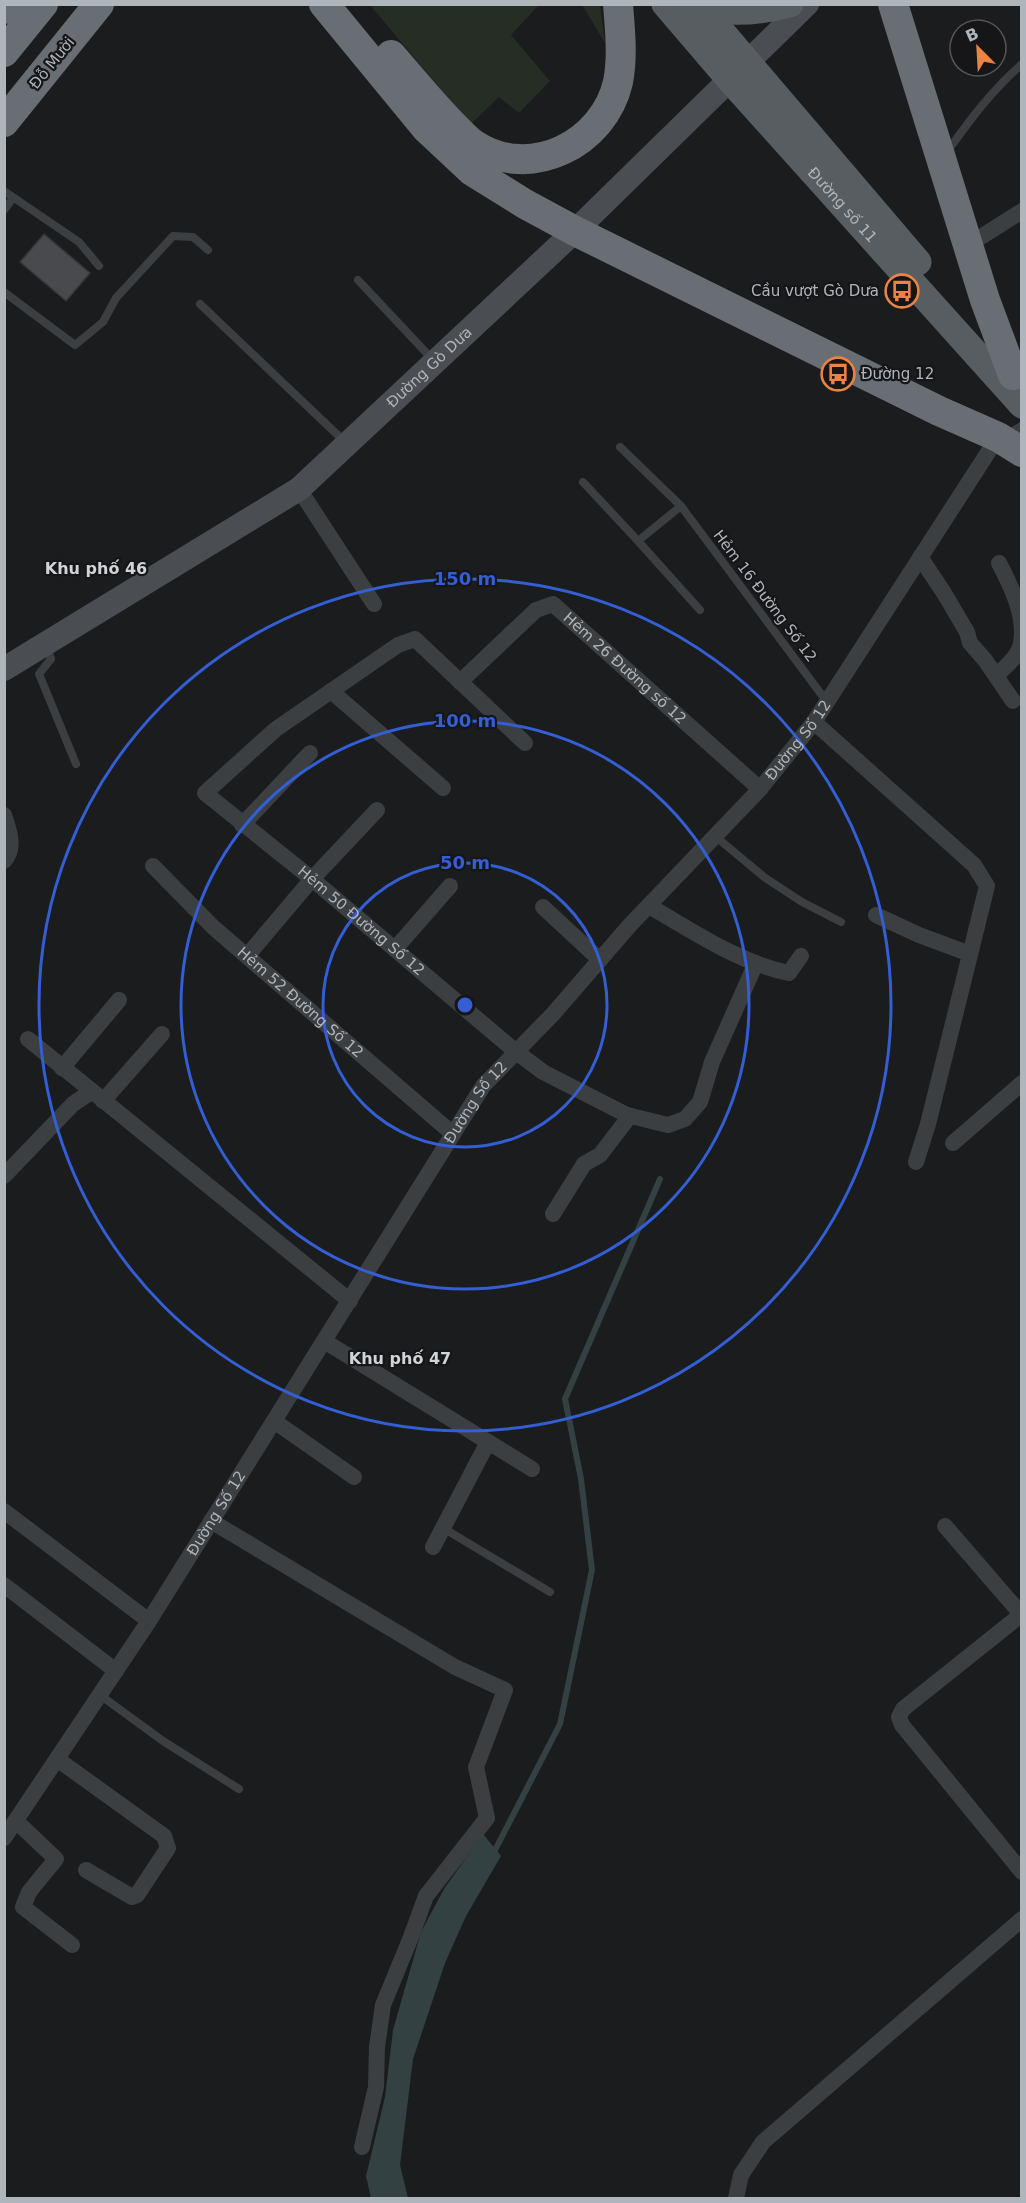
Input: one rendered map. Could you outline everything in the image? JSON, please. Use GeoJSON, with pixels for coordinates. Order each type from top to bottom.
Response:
{"type":"FeatureCollection","features":[{"type":"Feature","properties":{"kind":"highway"},"geometry":{"type":"LineString","coordinates":[[4,9],[8,4]]}},
{"type":"Feature","properties":{"kind":"highway"},"geometry":{"type":"LineString","coordinates":[[4,51],[43,4]]}},
{"type":"Feature","properties":{"kind":"highway","name":"Đỗ Mười"},"geometry":{"type":"LineString","coordinates":[[4,94],[76,4]]}},
{"type":"Feature","properties":{"kind":"highway","name":"Đỗ Mười"},"geometry":{"type":"LineString","coordinates":[[4,122],[99,4]]}},
{"type":"Feature","properties":{"kind":"highway"},"geometry":{"type":"LineString","coordinates":[[324,4],[426,129],[472,171],[525,204],[575,231],[939,411],[1014,439]]}},
{"type":"Feature","properties":{"kind":"highway"},"geometry":{"type":"LineString","coordinates":[[348,4],[449,122],[474,146],[507,158],[530,159],[575,144],[596,127],[608,108],[618,82],[621,33],[618,4]]}},
{"type":"Feature","properties":{"kind":"highway"},"geometry":{"type":"LineString","coordinates":[[893,4],[985,300],[1017,380]]}},
{"type":"Feature","properties":{"kind":"main road","name":"Đường số 11"},"geometry":{"type":"LineString","coordinates":[[665,4],[739,71],[1017,380]]}},
{"type":"Feature","properties":{"kind":"main road"},"geometry":{"type":"LineString","coordinates":[[700,7],[748,12],[790,4]]}},
{"type":"Feature","properties":{"kind":"main road","name":"Đường số 11"},"geometry":{"type":"LineString","coordinates":[[700,7],[739,71],[1022,405]]}},
{"type":"Feature","properties":{"kind":"street","name":"Đường Gò Dưa"},"geometry":{"type":"LineString","coordinates":[[4,669],[299,489],[575,231],[807,4]]}},
{"type":"Feature","properties":{"kind":"street"},"geometry":{"type":"LineString","coordinates":[[968,245],[1022,212]]}},
{"type":"Feature","properties":{"kind":"street","name":"Đường Số 12"},"geometry":{"type":"LineString","coordinates":[[4,1838],[148,1621],[483,1086],[553,1014],[649,906],[760,789],[814,722],[920,557],[1014,439]]}},
{"type":"Feature","properties":{"kind":"street"},"geometry":{"type":"LineString","coordinates":[[299,489],[374,604]]}},
{"type":"Feature","properties":{"kind":"street"},"geometry":{"type":"LineString","coordinates":[[920,557],[967,632],[970,642],[1013,701]]}},
{"type":"Feature","properties":{"kind":"street"},"geometry":{"type":"LineString","coordinates":[[996,676],[1012,661],[1022,644],[1020,616],[1010,583],[999,563]]}},
{"type":"Feature","properties":{"kind":"street","name":"Hẻm 26 Đường số 12"},"geometry":{"type":"LineString","coordinates":[[460,682],[536,610],[553,604],[760,789]]}},
{"type":"Feature","properties":{"kind":"street"},"geometry":{"type":"LineString","coordinates":[[443,788],[331,691],[398,645],[415,639],[525,743]]}},
{"type":"Feature","properties":{"kind":"street","name":"Hẻm 50 Đường Số 12"},"geometry":{"type":"LineString","coordinates":[[331,691],[276,729],[205,793],[543,1072],[627,1115],[668,1125],[685,1119],[700,1102],[712,1062],[756,963]]}},
{"type":"Feature","properties":{"kind":"street"},"geometry":{"type":"LineString","coordinates":[[814,722],[974,865],[987,886],[928,1124],[916,1162]]}},
{"type":"Feature","properties":{"kind":"street"},"geometry":{"type":"LineString","coordinates":[[242,825],[310,753]]}},
{"type":"Feature","properties":{"kind":"street"},"geometry":{"type":"LineString","coordinates":[[247,956],[312,879],[377,810]]}},
{"type":"Feature","properties":{"kind":"street"},"geometry":{"type":"LineString","coordinates":[[4,815],[10,834],[10,854],[4,861]]}},
{"type":"Feature","properties":{"kind":"street","name":"Hẻm 52 Đường Số 12"},"geometry":{"type":"LineString","coordinates":[[153,866],[213,927],[453,1134]]}},
{"type":"Feature","properties":{"kind":"street"},"geometry":{"type":"LineString","coordinates":[[395,949],[450,886]]}},
{"type":"Feature","properties":{"kind":"street"},"geometry":{"type":"LineString","coordinates":[[649,906],[725,949],[756,963],[789,973],[801,956]]}},
{"type":"Feature","properties":{"kind":"street"},"geometry":{"type":"LineString","coordinates":[[543,907],[600,960]]}},
{"type":"Feature","properties":{"kind":"street"},"geometry":{"type":"LineString","coordinates":[[876,915],[919,935],[970,954]]}},
{"type":"Feature","properties":{"kind":"street"},"geometry":{"type":"LineString","coordinates":[[62,1068],[119,1000]]}},
{"type":"Feature","properties":{"kind":"street"},"geometry":{"type":"LineString","coordinates":[[4,1176],[73,1104],[97,1096],[162,1035]]}},
{"type":"Feature","properties":{"kind":"street"},"geometry":{"type":"LineString","coordinates":[[28,1039],[350,1301]]}},
{"type":"Feature","properties":{"kind":"street"},"geometry":{"type":"LineString","coordinates":[[953,1143],[1022,1083]]}},
{"type":"Feature","properties":{"kind":"street"},"geometry":{"type":"LineString","coordinates":[[553,1214],[584,1164],[600,1155],[626,1120],[627,1115]]}},
{"type":"Feature","properties":{"kind":"street"},"geometry":{"type":"LineString","coordinates":[[324,1341],[532,1469]]}},
{"type":"Feature","properties":{"kind":"street"},"geometry":{"type":"LineString","coordinates":[[274,1421],[354,1477]]}},
{"type":"Feature","properties":{"kind":"street"},"geometry":{"type":"LineString","coordinates":[[433,1547],[488,1442]]}},
{"type":"Feature","properties":{"kind":"street"},"geometry":{"type":"LineString","coordinates":[[4,1511],[148,1621]]}},
{"type":"Feature","properties":{"kind":"street"},"geometry":{"type":"LineString","coordinates":[[211,1521],[455,1667],[505,1690],[476,1767],[487,1818],[426,1896],[383,2005],[377,2047],[376,2087],[362,2147]]}},
{"type":"Feature","properties":{"kind":"street"},"geometry":{"type":"LineString","coordinates":[[945,1526],[1021,1614],[903,1709],[898,1717],[902,1725],[1022,1872]]}},
{"type":"Feature","properties":{"kind":"street"},"geometry":{"type":"LineString","coordinates":[[4,1585],[116,1671]]}},
{"type":"Feature","properties":{"kind":"street"},"geometry":{"type":"LineString","coordinates":[[57,1759],[164,1836],[168,1848],[137,1895],[132,1898],[87,1870]]}},
{"type":"Feature","properties":{"kind":"street"},"geometry":{"type":"LineString","coordinates":[[16,1821],[56,1858],[28,1892],[23,1907],[72,1945]]}},
{"type":"Feature","properties":{"kind":"street"},"geometry":{"type":"LineString","coordinates":[[736,2199],[741,2175],[763,2142],[1022,1920]]}},
{"type":"Feature","properties":{"kind":"lane"},"geometry":{"type":"LineString","coordinates":[[941,159],[971,117],[1022,64]]}},
{"type":"Feature","properties":{"kind":"lane"},"geometry":{"type":"LineString","coordinates":[[4,191],[79,242],[99,266]]}},
{"type":"Feature","properties":{"kind":"lane"},"geometry":{"type":"LineString","coordinates":[[4,210],[14,198]]}},
{"type":"Feature","properties":{"kind":"lane"},"geometry":{"type":"LineString","coordinates":[[4,292],[75,345],[103,322],[116,298],[173,236],[193,237],[208,250]]}},
{"type":"Feature","properties":{"kind":"lane"},"geometry":{"type":"LineString","coordinates":[[358,280],[434,361]]}},
{"type":"Feature","properties":{"kind":"lane"},"geometry":{"type":"LineString","coordinates":[[200,304],[347,444]]}},
{"type":"Feature","properties":{"kind":"lane","name":"Hẻm 16 Đường Số 12"},"geometry":{"type":"LineString","coordinates":[[620,447],[681,506],[827,702]]}},
{"type":"Feature","properties":{"kind":"lane"},"geometry":{"type":"LineString","coordinates":[[583,482],[700,610]]}},
{"type":"Feature","properties":{"kind":"lane"},"geometry":{"type":"LineString","coordinates":[[638,541],[681,506]]}},
{"type":"Feature","properties":{"kind":"lane"},"geometry":{"type":"LineString","coordinates":[[45,644],[51,659],[39,674],[76,764]]}},
{"type":"Feature","properties":{"kind":"lane"},"geometry":{"type":"LineString","coordinates":[[715,837],[802,902],[841,922]]}},
{"type":"Feature","properties":{"kind":"lane"},"geometry":{"type":"LineString","coordinates":[[443,1528],[550,1592]]}},
{"type":"Feature","properties":{"kind":"lane"},"geometry":{"type":"LineString","coordinates":[[100,1695],[163,1741],[239,1789]]}},
{"type":"Feature","properties":{"kind":"shaded area"},"geometry":{"type":"Polygon","coordinates":[[[370,5],[539,5],[511,35],[550,81],[519,113],[499,97],[472,123],[458,110],[370,5]]]}},
{"type":"Feature","properties":{"kind":"shaded area"},"geometry":{"type":"Polygon","coordinates":[[[582,5],[600,5],[605,43],[584,8],[582,5]]]}},
{"type":"Feature","properties":{"kind":"shaded area"},"geometry":{"type":"Polygon","coordinates":[[[483,1834],[501,1856],[466,1916],[445,1963],[413,2059],[400,2165],[408,2198],[371,2198],[366,2176],[385,2097],[393,2030],[421,1932],[444,1889],[483,1834]]]}},
{"type":"Feature","properties":{"kind":"building"},"geometry":{"type":"Polygon","coordinates":[[[44,234],[90,273],[66,301],[20,262],[44,234]]]}},
{"type":"Feature","properties":{"kind":"waterway"},"geometry":{"type":"LineString","coordinates":[[492,1856],[560,1724],[592,1570],[581,1479],[565,1399],[660,1179]]}},
{"type":"Feature","properties":{"kind":"place","name":"Cầu vượt Gò Dưa"},"geometry":{"type":"Point","coordinates":[902,291]}},
{"type":"Feature","properties":{"kind":"place","name":"Đường 12"},"geometry":{"type":"Point","coordinates":[838,374]}},
{"type":"Feature","properties":{"kind":"district","name":"Khu phố 46"},"geometry":{"type":"Point","coordinates":[96,568]}},
{"type":"Feature","properties":{"kind":"district","name":"Khu phố 47"},"geometry":{"type":"Point","coordinates":[400,1358]}}]}
